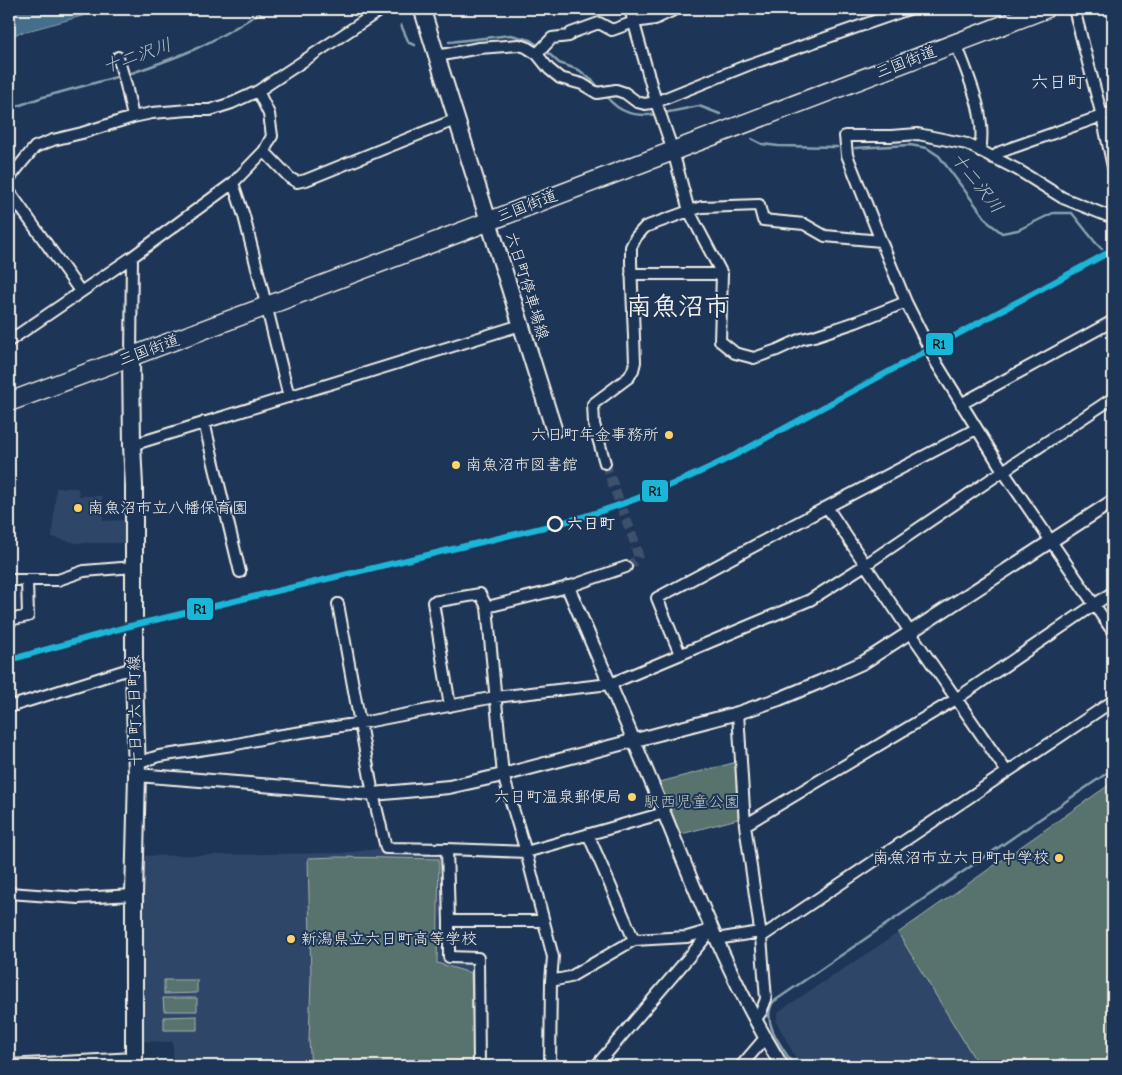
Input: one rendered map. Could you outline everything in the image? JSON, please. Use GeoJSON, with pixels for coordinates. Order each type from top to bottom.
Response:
{"type":"FeatureCollection","features":[{"type":"Feature","properties":{"kind":"highway","name":"三国街道"},"geometry":{"type":"LineString","coordinates":[[9,402],[267,306],[1045,9]]}},
{"type":"Feature","properties":{"kind":"main road","name":"六日町停車場線"},"geometry":{"type":"LineString","coordinates":[[422,9],[554,430]]}},
{"type":"Feature","properties":{"kind":"main road","name":"十日町六日町線"},"geometry":{"type":"LineString","coordinates":[[131,356],[134,486],[134,673],[137,769],[134,896],[134,1062]]}},
{"type":"Feature","properties":{"kind":"street"},"geometry":{"type":"LineString","coordinates":[[9,180],[35,147],[53,140],[133,117],[190,110],[210,110],[232,103],[258,91],[382,9]]}},
{"type":"Feature","properties":{"kind":"street"},"geometry":{"type":"LineString","coordinates":[[630,9],[657,105],[674,151],[689,211],[722,274],[720,341],[735,353],[754,358],[801,339],[856,322],[906,302]]}},
{"type":"Feature","properties":{"kind":"street"},"geometry":{"type":"LineString","coordinates":[[538,53],[552,38],[569,36],[571,33],[599,23],[612,30],[634,22],[656,19],[676,9]]}},
{"type":"Feature","properties":{"kind":"street"},"geometry":{"type":"LineString","coordinates":[[437,56],[479,48],[519,45],[538,53],[549,69],[560,78],[582,84],[597,93],[616,90],[625,93],[637,102],[657,105],[748,65],[909,9]]}},
{"type":"Feature","properties":{"kind":"street"},"geometry":{"type":"LineString","coordinates":[[1074,9],[1102,116],[1113,167]]}},
{"type":"Feature","properties":{"kind":"street"},"geometry":{"type":"LineString","coordinates":[[956,43],[977,104],[982,139],[980,151]]}},
{"type":"Feature","properties":{"kind":"street"},"geometry":{"type":"LineString","coordinates":[[119,61],[133,117]]}},
{"type":"Feature","properties":{"kind":"street"},"geometry":{"type":"LineString","coordinates":[[9,340],[132,257],[233,183],[264,151],[272,136],[269,114],[258,91]]}},
{"type":"Feature","properties":{"kind":"street"},"geometry":{"type":"LineString","coordinates":[[993,158],[1000,152],[1113,112]]}},
{"type":"Feature","properties":{"kind":"street"},"geometry":{"type":"LineString","coordinates":[[264,151],[290,178],[297,182],[457,120]]}},
{"type":"Feature","properties":{"kind":"street"},"geometry":{"type":"LineString","coordinates":[[1113,218],[1063,198],[1018,170],[967,144],[918,134],[845,136],[847,155],[881,242],[906,302],[937,364],[1003,471],[1113,632]]}},
{"type":"Feature","properties":{"kind":"street"},"geometry":{"type":"LineString","coordinates":[[233,183],[244,216],[289,397]]}},
{"type":"Feature","properties":{"kind":"street"},"geometry":{"type":"LineString","coordinates":[[9,191],[80,291]]}},
{"type":"Feature","properties":{"kind":"street"},"geometry":{"type":"LineString","coordinates":[[605,463],[594,424],[592,404],[629,377],[633,370],[635,362],[631,247],[645,226],[702,207],[759,205],[763,220],[804,224],[825,236],[881,242]]}},
{"type":"Feature","properties":{"kind":"street"},"geometry":{"type":"LineString","coordinates":[[131,356],[132,257]]}},
{"type":"Feature","properties":{"kind":"street"},"geometry":{"type":"LineString","coordinates":[[631,274],[722,274]]}},
{"type":"Feature","properties":{"kind":"street"},"geometry":{"type":"LineString","coordinates":[[961,404],[1113,321]]}},
{"type":"Feature","properties":{"kind":"street"},"geometry":{"type":"LineString","coordinates":[[132,445],[521,325]]}},
{"type":"Feature","properties":{"kind":"street"},"geometry":{"type":"LineString","coordinates":[[137,769],[159,756],[361,723],[495,697],[610,684],[810,600],[1113,398]]}},
{"type":"Feature","properties":{"kind":"street"},"geometry":{"type":"LineString","coordinates":[[204,422],[240,572]]}},
{"type":"Feature","properties":{"kind":"street"},"geometry":{"type":"LineString","coordinates":[[680,654],[658,598],[976,429]]}},
{"type":"Feature","properties":{"kind":"street"},"geometry":{"type":"LineString","coordinates":[[137,769],[373,794],[449,787],[503,775],[738,713],[779,699],[864,662],[1113,501]]}},
{"type":"Feature","properties":{"kind":"street"},"geometry":{"type":"LineString","coordinates":[[827,507],[910,632],[1007,772]]}},
{"type":"Feature","properties":{"kind":"street"},"geometry":{"type":"LineString","coordinates":[[9,580],[58,580],[84,571],[134,567]]}},
{"type":"Feature","properties":{"kind":"street"},"geometry":{"type":"LineString","coordinates":[[487,607],[568,587],[626,567]]}},
{"type":"Feature","properties":{"kind":"street"},"geometry":{"type":"LineString","coordinates":[[9,620],[28,616],[27,580]]}},
{"type":"Feature","properties":{"kind":"street"},"geometry":{"type":"LineString","coordinates":[[568,587],[635,741],[714,935],[755,1020],[782,1066]]}},
{"type":"Feature","properties":{"kind":"street"},"geometry":{"type":"LineString","coordinates":[[745,824],[956,699],[1113,592]]}},
{"type":"Feature","properties":{"kind":"street"},"geometry":{"type":"LineString","coordinates":[[450,706],[433,602],[480,594],[487,607],[503,775],[526,852],[553,957],[550,1066]]}},
{"type":"Feature","properties":{"kind":"street"},"geometry":{"type":"LineString","coordinates":[[338,604],[373,794],[386,848],[526,852],[664,813]]}},
{"type":"Feature","properties":{"kind":"street"},"geometry":{"type":"LineString","coordinates":[[9,707],[126,670],[134,673]]}},
{"type":"Feature","properties":{"kind":"street"},"geometry":{"type":"LineString","coordinates":[[551,981],[570,977],[634,940],[761,934],[1113,701]]}},
{"type":"Feature","properties":{"kind":"street"},"geometry":{"type":"LineString","coordinates":[[738,713],[745,824],[761,934],[766,999],[761,1012],[755,1020]]}},
{"type":"Feature","properties":{"kind":"street"},"geometry":{"type":"LineString","coordinates":[[588,834],[634,940]]}},
{"type":"Feature","properties":{"kind":"street"},"geometry":{"type":"LineString","coordinates":[[447,849],[449,958],[478,958],[479,1066]]}},
{"type":"Feature","properties":{"kind":"street"},"geometry":{"type":"LineString","coordinates":[[9,893],[78,898],[134,896]]}},
{"type":"Feature","properties":{"kind":"street"},"geometry":{"type":"LineString","coordinates":[[449,921],[544,920]]}},
{"type":"Feature","properties":{"kind":"street"},"geometry":{"type":"LineString","coordinates":[[596,1066],[714,935]]}},
{"type":"Feature","properties":{"kind":"street"},"geometry":{"type":"LineString","coordinates":[[741,1066],[765,1038]]}},
{"type":"Feature","properties":{"kind":"street"},"geometry":{"type":"LineString","coordinates":[[9,1066],[134,1062]]}},
{"type":"Feature","properties":{"kind":"shaded area"},"geometry":{"type":"Polygon","coordinates":[[[9,9],[97,9],[82,16],[9,36],[9,9]]]}},
{"type":"Feature","properties":{"kind":"shaded area","name":"南魚沼市立八幡保育園"},"geometry":{"type":"Polygon","coordinates":[[[56,488],[78,488],[79,496],[102,496],[103,521],[124,520],[124,543],[76,543],[52,537],[56,488]]]}},
{"type":"Feature","properties":{"kind":"shaded area","name":"南魚沼市立六日町中学校"},"geometry":{"type":"Polygon","coordinates":[[[1113,782],[1113,1066],[800,1066],[776,1021],[779,1011],[898,933],[1113,782]]]}},
{"type":"Feature","properties":{"kind":"shaded area","name":"新潟県立六日町高等学校"},"geometry":{"type":"Polygon","coordinates":[[[386,848],[447,849],[449,957],[478,958],[479,1066],[173,1066],[173,1042],[134,1041],[135,856],[341,853],[386,848]]]}},
{"type":"Feature","properties":{"kind":"green space","name":"駅西児童公園"},"geometry":{"type":"Polygon","coordinates":[[[741,761],[745,817],[674,836],[652,784],[741,761]]]}},
{"type":"Feature","properties":{"kind":"green space","name":"南魚沼市立六日町中学校"},"geometry":{"type":"Polygon","coordinates":[[[1113,782],[1113,1066],[979,1066],[898,933],[1113,782]]]}},
{"type":"Feature","properties":{"kind":"green space"},"geometry":{"type":"Polygon","coordinates":[[[308,858],[439,859],[437,963],[471,973],[474,1066],[311,1066],[309,1041],[311,977],[308,858]]]}},
{"type":"Feature","properties":{"kind":"green space"},"geometry":{"type":"Polygon","coordinates":[[[164,980],[197,980],[197,993],[164,994],[164,980]]]}},
{"type":"Feature","properties":{"kind":"green space"},"geometry":{"type":"Polygon","coordinates":[[[163,998],[197,998],[197,1011],[164,1011],[163,998]]]}},
{"type":"Feature","properties":{"kind":"green space"},"geometry":{"type":"Polygon","coordinates":[[[197,1016],[197,1030],[164,1030],[164,1017],[197,1016]]]}},
{"type":"Feature","properties":{"kind":"waterway","name":"十二沢川"},"geometry":{"type":"LineString","coordinates":[[126,75],[170,60],[204,45],[266,9]]}},
{"type":"Feature","properties":{"kind":"waterway","name":"十二沢川"},"geometry":{"type":"LineString","coordinates":[[401,25],[409,43],[415,45]]}},
{"type":"Feature","properties":{"kind":"waterway","name":"十二沢川"},"geometry":{"type":"LineString","coordinates":[[449,42],[511,35],[530,40],[540,47]]}},
{"type":"Feature","properties":{"kind":"waterway","name":"十二沢川"},"geometry":{"type":"LineString","coordinates":[[545,50],[559,63],[579,70],[601,90]]}},
{"type":"Feature","properties":{"kind":"waterway","name":"十二沢川"},"geometry":{"type":"LineString","coordinates":[[9,109],[43,97],[120,76]]}},
{"type":"Feature","properties":{"kind":"waterway","name":"十二沢川"},"geometry":{"type":"LineString","coordinates":[[606,96],[617,107],[629,113],[643,115],[658,114]]}},
{"type":"Feature","properties":{"kind":"waterway","name":"十二沢川"},"geometry":{"type":"LineString","coordinates":[[664,113],[699,106],[720,114]]}},
{"type":"Feature","properties":{"kind":"waterway","name":"十二沢川"},"geometry":{"type":"LineString","coordinates":[[752,139],[762,144],[778,146],[837,147]]}},
{"type":"Feature","properties":{"kind":"waterway","name":"十二沢川"},"geometry":{"type":"LineString","coordinates":[[855,148],[910,145],[927,148],[939,156],[989,223],[1002,233],[1018,230],[1053,213],[1072,213],[1095,242],[1113,260]]}},
{"type":"Feature","properties":{"kind":"waterway"},"geometry":{"type":"LineString","coordinates":[[794,1066],[771,1027],[769,1018],[773,1002],[1113,769]]}},
{"type":"Feature","properties":{"kind":"tunnel"},"geometry":{"type":"LineString","coordinates":[[605,463],[638,555],[636,561],[626,567]]}},
{"type":"Feature","properties":{"kind":"transit line","name":"R1"},"geometry":{"type":"LineString","coordinates":[[9,660],[126,627],[573,520],[644,496],[735,455],[1113,250]]}},
{"type":"Feature","properties":{"kind":"place","name":"六日町年金事務所"},"geometry":{"type":"Point","coordinates":[669,435]}},
{"type":"Feature","properties":{"kind":"place","name":"南魚沼市図書館"},"geometry":{"type":"Point","coordinates":[456,465]}},
{"type":"Feature","properties":{"kind":"place","name":"南魚沼市立八幡保育園"},"geometry":{"type":"Point","coordinates":[78,508]}},
{"type":"Feature","properties":{"kind":"place","name":"六日町"},"geometry":{"type":"Point","coordinates":[555,524]}},
{"type":"Feature","properties":{"kind":"place","name":"六日町温泉郵便局"},"geometry":{"type":"Point","coordinates":[632,797]}},
{"type":"Feature","properties":{"kind":"place","name":"南魚沼市立六日町中学校"},"geometry":{"type":"Point","coordinates":[1059,858]}},
{"type":"Feature","properties":{"kind":"place","name":"新潟県立六日町高等学校"},"geometry":{"type":"Point","coordinates":[291,939]}},
{"type":"Feature","properties":{"kind":"district","name":"六日町"},"geometry":{"type":"Point","coordinates":[1058,82]}},
{"type":"Feature","properties":{"kind":"district","name":"南魚沼市"},"geometry":{"type":"Point","coordinates":[678,307]}}]}
